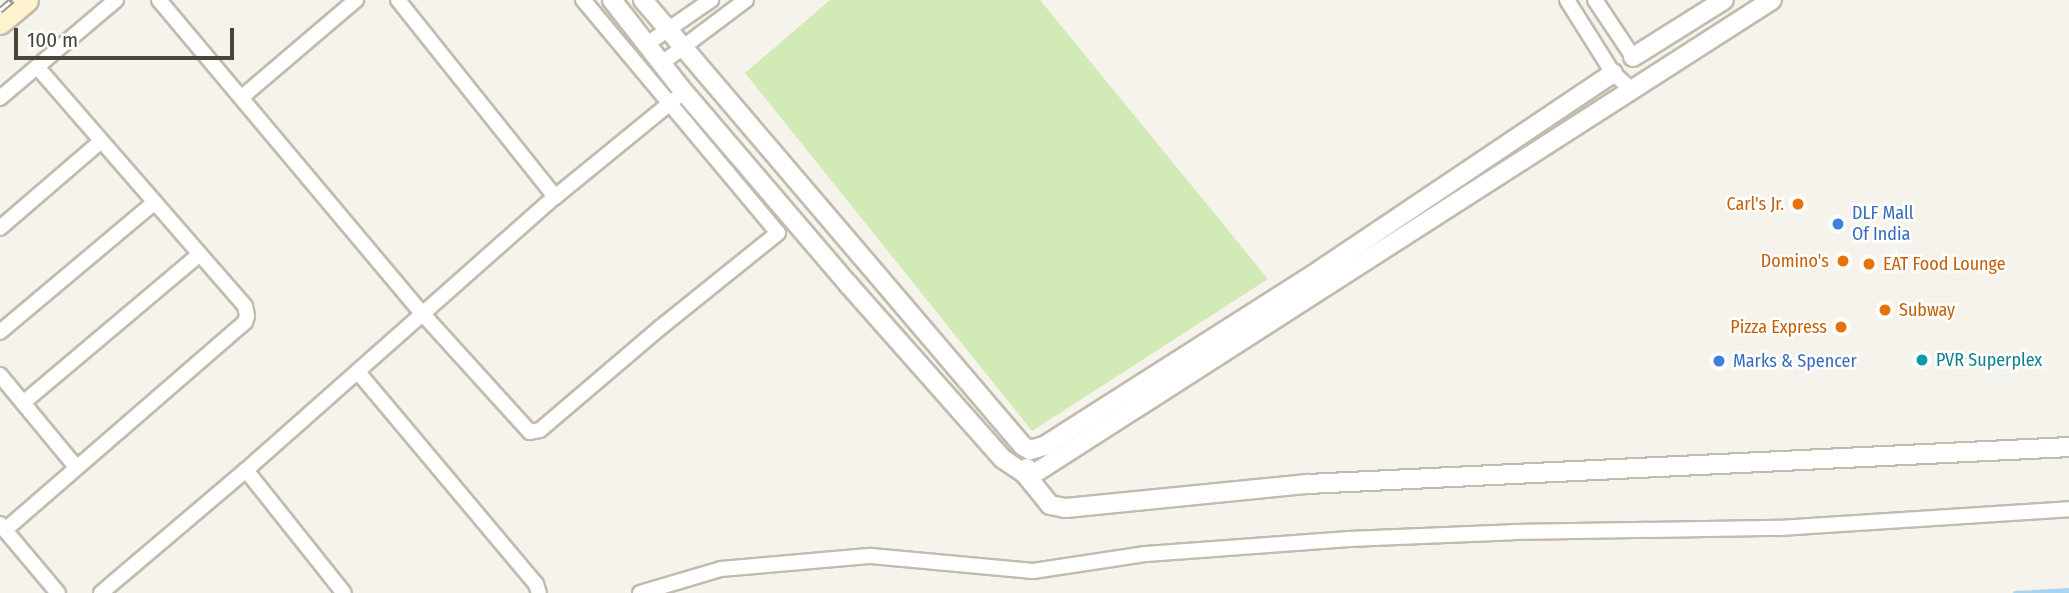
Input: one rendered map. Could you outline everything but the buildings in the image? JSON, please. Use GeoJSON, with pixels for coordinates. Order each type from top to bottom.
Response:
{"type":"FeatureCollection","features":[{"type":"Feature","properties":{"kind":"main road"},"geometry":{"type":"LineString","coordinates":[[0,23],[27,0]]}},
{"type":"Feature","properties":{"kind":"street"},"geometry":{"type":"LineString","coordinates":[[0,98],[116,0]]}},
{"type":"Feature","properties":{"kind":"street"},"geometry":{"type":"LineString","coordinates":[[159,0],[421,312],[527,431],[535,431],[778,233],[677,98],[662,63],[612,0]]}},
{"type":"Feature","properties":{"kind":"street"},"geometry":{"type":"LineString","coordinates":[[242,97],[356,0]]}},
{"type":"Feature","properties":{"kind":"street"},"geometry":{"type":"LineString","coordinates":[[398,0],[555,197]]}},
{"type":"Feature","properties":{"kind":"street"},"geometry":{"type":"LineString","coordinates":[[583,0],[848,284],[994,449],[1025,474],[1050,505],[1066,508],[1308,484],[2069,447]]}},
{"type":"Feature","properties":{"kind":"street"},"geometry":{"type":"LineString","coordinates":[[643,0],[1023,446],[1030,450],[1044,446],[1320,271],[1613,73]]}},
{"type":"Feature","properties":{"kind":"street"},"geometry":{"type":"LineString","coordinates":[[647,44],[711,0]]}},
{"type":"Feature","properties":{"kind":"street"},"geometry":{"type":"LineString","coordinates":[[662,63],[746,0]]}},
{"type":"Feature","properties":{"kind":"street"},"geometry":{"type":"LineString","coordinates":[[1567,0],[1613,73],[1632,90]]}},
{"type":"Feature","properties":{"kind":"street"},"geometry":{"type":"LineString","coordinates":[[1595,0],[1633,57],[1724,0]]}},
{"type":"Feature","properties":{"kind":"street"},"geometry":{"type":"LineString","coordinates":[[1025,474],[1032,475],[1054,463],[1772,0]]}},
{"type":"Feature","properties":{"kind":"street"},"geometry":{"type":"LineString","coordinates":[[37,67],[245,306],[245,322],[2,527],[58,593]]}},
{"type":"Feature","properties":{"kind":"street"},"geometry":{"type":"LineString","coordinates":[[101,593],[358,372],[421,312],[555,197],[677,98]]}},
{"type":"Feature","properties":{"kind":"street"},"geometry":{"type":"LineString","coordinates":[[0,228],[102,141]]}},
{"type":"Feature","properties":{"kind":"street"},"geometry":{"type":"LineString","coordinates":[[0,332],[155,202]]}},
{"type":"Feature","properties":{"kind":"street"},"geometry":{"type":"LineString","coordinates":[[23,403],[200,254]]}},
{"type":"Feature","properties":{"kind":"street"},"geometry":{"type":"LineString","coordinates":[[358,372],[536,584],[539,593]]}},
{"type":"Feature","properties":{"kind":"street"},"geometry":{"type":"LineString","coordinates":[[0,376],[76,467]]}},
{"type":"Feature","properties":{"kind":"street"},"geometry":{"type":"LineString","coordinates":[[1025,474],[1030,450]]}},
{"type":"Feature","properties":{"kind":"street"},"geometry":{"type":"LineString","coordinates":[[246,470],[344,593]]}},
{"type":"Feature","properties":{"kind":"street"},"geometry":{"type":"LineString","coordinates":[[640,593],[721,569],[871,556],[1033,571],[1146,554],[1349,539],[1513,532],[1779,528],[2069,509]]}},
{"type":"Feature","properties":{"kind":"green space"},"geometry":{"type":"Polygon","coordinates":[[[830,0],[1040,0],[1268,279],[1032,431],[745,73],[830,0]]]}},
{"type":"Feature","properties":{"kind":"waterway"},"geometry":{"type":"LineString","coordinates":[[2015,593],[2069,590]]}},
{"type":"Feature","properties":{"kind":"railway"},"geometry":{"type":"LineString","coordinates":[[0,10],[12,0]]}},
{"type":"Feature","properties":{"kind":"place","name":"Carl's Jr."},"geometry":{"type":"Point","coordinates":[1798,204]}},
{"type":"Feature","properties":{"kind":"place","name":"DLF Mall Of India"},"geometry":{"type":"Point","coordinates":[1838,224]}},
{"type":"Feature","properties":{"kind":"place","name":"Domino's"},"geometry":{"type":"Point","coordinates":[1843,261]}},
{"type":"Feature","properties":{"kind":"place","name":"EAT Food Lounge"},"geometry":{"type":"Point","coordinates":[1869,264]}},
{"type":"Feature","properties":{"kind":"place","name":"Subway"},"geometry":{"type":"Point","coordinates":[1885,310]}},
{"type":"Feature","properties":{"kind":"place","name":"Pizza Express"},"geometry":{"type":"Point","coordinates":[1841,327]}},
{"type":"Feature","properties":{"kind":"place","name":"PVR Superplex"},"geometry":{"type":"Point","coordinates":[1922,360]}},
{"type":"Feature","properties":{"kind":"place","name":"Marks & Spencer"},"geometry":{"type":"Point","coordinates":[1719,361]}}]}
